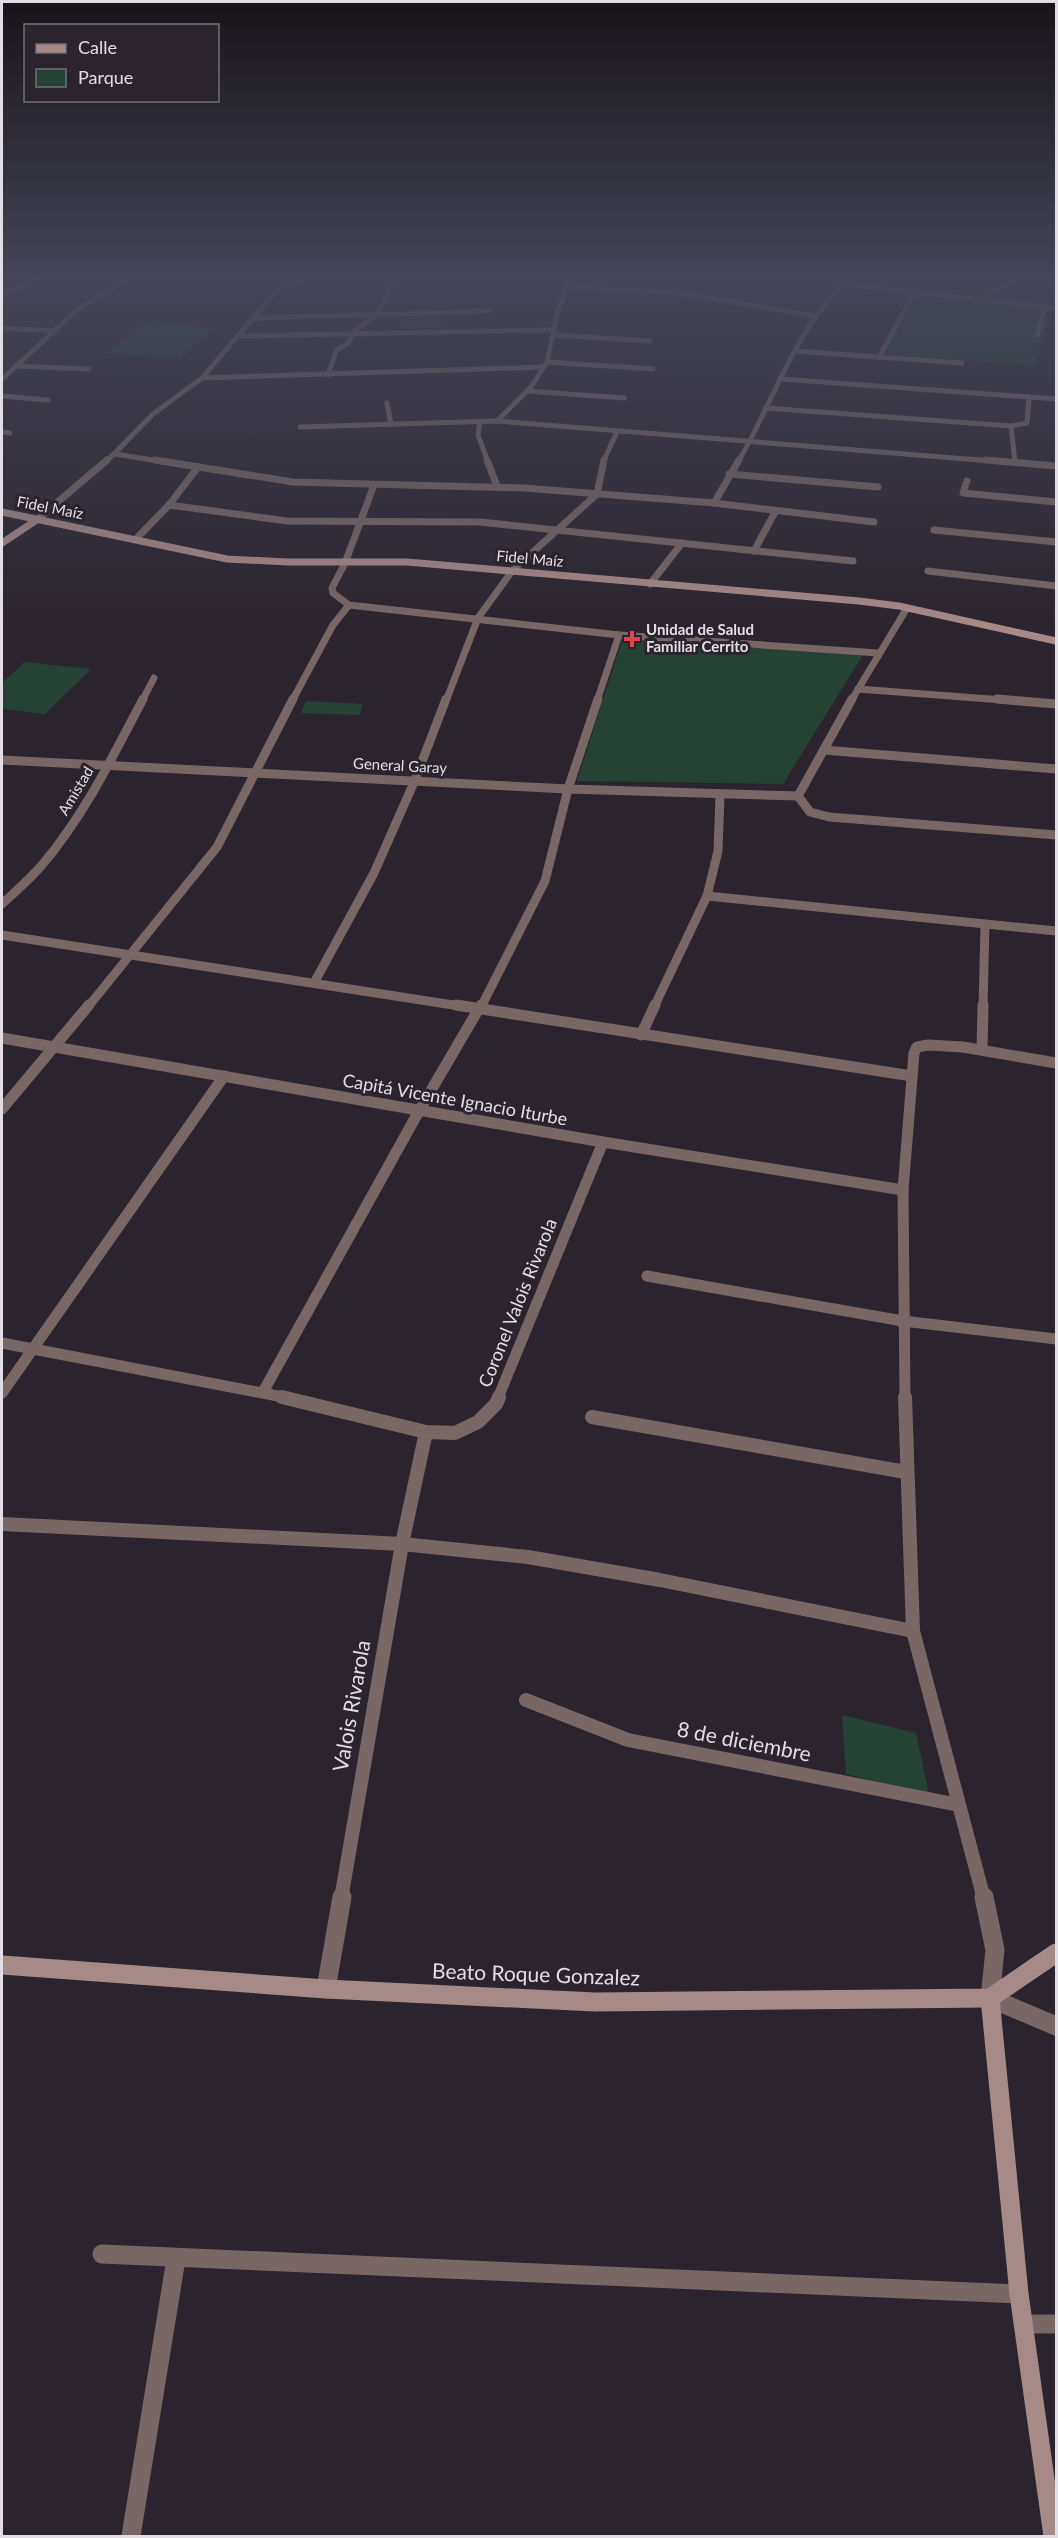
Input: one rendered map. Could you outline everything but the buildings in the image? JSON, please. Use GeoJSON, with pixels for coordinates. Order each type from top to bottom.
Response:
{"type":"FeatureCollection","features":[{"type":"Feature","properties":{"kind":"street"},"geometry":{"type":"LineString","coordinates":[[2,543],[38,519],[115,454],[153,414],[182,392]]}},
{"type":"Feature","properties":{"kind":"street"},"geometry":{"type":"LineString","coordinates":[[497,421],[526,392]]}},
{"type":"Feature","properties":{"kind":"street"},"geometry":{"type":"LineString","coordinates":[[547,392],[624,398]]}},
{"type":"Feature","properties":{"kind":"street"},"geometry":{"type":"LineString","coordinates":[[714,503],[751,440],[773,392]]}},
{"type":"Feature","properties":{"kind":"street"},"geometry":{"type":"LineString","coordinates":[[969,392],[1056,399]]}},
{"type":"Feature","properties":{"kind":"street"},"geometry":{"type":"LineString","coordinates":[[2,396],[48,400]]}},
{"type":"Feature","properties":{"kind":"street"},"geometry":{"type":"LineString","coordinates":[[765,408],[1011,426],[1027,423],[1029,397]]}},
{"type":"Feature","properties":{"kind":"street"},"geometry":{"type":"LineString","coordinates":[[387,403],[391,424]]}},
{"type":"Feature","properties":{"kind":"street"},"geometry":{"type":"LineString","coordinates":[[300,428],[497,421],[1056,466]]}},
{"type":"Feature","properties":{"kind":"street"},"geometry":{"type":"LineString","coordinates":[[480,422],[478,435],[497,486]]}},
{"type":"Feature","properties":{"kind":"street"},"geometry":{"type":"LineString","coordinates":[[1011,426],[1015,462]]}},
{"type":"Feature","properties":{"kind":"street"},"geometry":{"type":"LineString","coordinates":[[2,432],[10,433]]}},
{"type":"Feature","properties":{"kind":"street"},"geometry":{"type":"LineString","coordinates":[[314,983],[374,873],[415,780],[478,618],[512,571],[597,494],[602,465],[617,432]]}},
{"type":"Feature","properties":{"kind":"street"},"geometry":{"type":"LineString","coordinates":[[115,454],[277,481],[497,486],[714,503],[874,522]]}},
{"type":"Feature","properties":{"kind":"street"},"geometry":{"type":"LineString","coordinates":[[136,538],[169,506],[198,467]]}},
{"type":"Feature","properties":{"kind":"street"},"geometry":{"type":"LineString","coordinates":[[729,474],[878,488]]}},
{"type":"Feature","properties":{"kind":"street"},"geometry":{"type":"LineString","coordinates":[[967,481],[963,493],[1056,502]]}},
{"type":"Feature","properties":{"kind":"street"},"geometry":{"type":"LineString","coordinates":[[374,485],[345,563],[332,588],[333,593],[349,605],[619,634],[878,653]]}},
{"type":"Feature","properties":{"kind":"street"},"geometry":{"type":"LineString","coordinates":[[169,506],[278,520],[462,521],[853,561]]}},
{"type":"Feature","properties":{"kind":"street","name":"Fidel Maíz"},"geometry":{"type":"LineString","coordinates":[[2,512],[136,538],[227,560],[407,562],[803,596],[906,608],[1056,641]]}},
{"type":"Feature","properties":{"kind":"street"},"geometry":{"type":"LineString","coordinates":[[754,551],[775,512]]}},
{"type":"Feature","properties":{"kind":"street"},"geometry":{"type":"LineString","coordinates":[[934,530],[1056,542]]}},
{"type":"Feature","properties":{"kind":"street"},"geometry":{"type":"LineString","coordinates":[[650,584],[682,543]]}},
{"type":"Feature","properties":{"kind":"street"},"geometry":{"type":"LineString","coordinates":[[927,571],[1056,586]]}},
{"type":"Feature","properties":{"kind":"street"},"geometry":{"type":"LineString","coordinates":[[2,1109],[130,956],[217,847],[254,771],[333,625],[349,605]]}},
{"type":"Feature","properties":{"kind":"street"},"geometry":{"type":"LineString","coordinates":[[906,608],[878,653],[798,796],[806,810],[829,818],[1056,835]]}},
{"type":"Feature","properties":{"kind":"street"},"geometry":{"type":"LineString","coordinates":[[264,1392],[419,1111],[479,1010],[545,881],[568,789],[619,634]]}},
{"type":"Feature","properties":{"kind":"street","name":"Amistad"},"geometry":{"type":"LineString","coordinates":[[2,904],[45,861],[66,834],[107,766],[154,678]]}},
{"type":"Feature","properties":{"kind":"street"},"geometry":{"type":"LineString","coordinates":[[858,689],[1056,704]]}},
{"type":"Feature","properties":{"kind":"street"},"geometry":{"type":"LineString","coordinates":[[824,750],[1056,769]]}},
{"type":"Feature","properties":{"kind":"street","name":"General Garay"},"geometry":{"type":"LineString","coordinates":[[2,760],[254,771],[568,789],[798,796]]}},
{"type":"Feature","properties":{"kind":"street"},"geometry":{"type":"LineString","coordinates":[[641,1035],[707,896],[718,851],[720,795]]}},
{"type":"Feature","properties":{"kind":"street"},"geometry":{"type":"LineString","coordinates":[[707,896],[1056,931]]}},
{"type":"Feature","properties":{"kind":"street"},"geometry":{"type":"LineString","coordinates":[[982,1050],[985,925]]}},
{"type":"Feature","properties":{"kind":"street"},"geometry":{"type":"LineString","coordinates":[[2,935],[912,1076]]}},
{"type":"Feature","properties":{"kind":"street","name":"Capitá Vicente Ignacio Iturbe"},"geometry":{"type":"LineString","coordinates":[[2,1038],[419,1111],[903,1190]]}},
{"type":"Feature","properties":{"kind":"street"},"geometry":{"type":"LineString","coordinates":[[1053,2536],[1023,2324],[990,1998],[995,1950],[985,1900],[913,1631],[906,1472],[903,1190],[914,1053],[917,1047],[923,1045],[982,1050],[1056,1063]]}},
{"type":"Feature","properties":{"kind":"street"},"geometry":{"type":"LineString","coordinates":[[2,1393],[224,1076]]}},
{"type":"Feature","properties":{"kind":"street","name":"Coronel Valois Rivarola"},"geometry":{"type":"LineString","coordinates":[[2,1343],[264,1392],[426,1432],[455,1433],[478,1422],[496,1404],[603,1142]]}},
{"type":"Feature","properties":{"kind":"street"},"geometry":{"type":"LineString","coordinates":[[647,1276],[903,1321],[1056,1339]]}},
{"type":"Feature","properties":{"kind":"street"},"geometry":{"type":"LineString","coordinates":[[592,1417],[906,1472]]}},
{"type":"Feature","properties":{"kind":"street","name":"Valois Rivarola"},"geometry":{"type":"LineString","coordinates":[[326,1989],[402,1544],[426,1432]]}},
{"type":"Feature","properties":{"kind":"street"},"geometry":{"type":"LineString","coordinates":[[2,1524],[402,1544],[528,1557],[913,1631]]}},
{"type":"Feature","properties":{"kind":"street","name":"8 de diciembre"},"geometry":{"type":"LineString","coordinates":[[526,1700],[628,1740],[959,1806]]}},
{"type":"Feature","properties":{"kind":"street"},"geometry":{"type":"LineString","coordinates":[[990,1998],[1056,1953]]}},
{"type":"Feature","properties":{"kind":"street","name":"Beato Roque Gonzalez"},"geometry":{"type":"LineString","coordinates":[[2,1965],[326,1989],[595,2002],[990,1998]]}},
{"type":"Feature","properties":{"kind":"street"},"geometry":{"type":"LineString","coordinates":[[990,1998],[1056,2026]]}},
{"type":"Feature","properties":{"kind":"street"},"geometry":{"type":"LineString","coordinates":[[102,2254],[1020,2294]]}},
{"type":"Feature","properties":{"kind":"street"},"geometry":{"type":"LineString","coordinates":[[131,2536],[176,2259]]}},
{"type":"Feature","properties":{"kind":"street"},"geometry":{"type":"LineString","coordinates":[[1023,2324],[1056,2324]]}},
{"type":"Feature","properties":{"kind":"green space"},"geometry":{"type":"Polygon","coordinates":[[[623,637],[864,653],[783,784],[577,781],[623,637]]]}},
{"type":"Feature","properties":{"kind":"green space"},"geometry":{"type":"Polygon","coordinates":[[[25,662],[91,669],[45,714],[2,709],[2,683],[25,662]]]}},
{"type":"Feature","properties":{"kind":"green space"},"geometry":{"type":"Polygon","coordinates":[[[306,701],[363,704],[359,715],[301,713],[306,701]]]}},
{"type":"Feature","properties":{"kind":"green space"},"geometry":{"type":"Polygon","coordinates":[[[842,1715],[916,1733],[929,1794],[846,1774],[842,1715]]]}},
{"type":"Feature","properties":{"kind":"place","name":"Unidad de Salud Familiar Cerrito"},"geometry":{"type":"Point","coordinates":[632,639]}}]}
